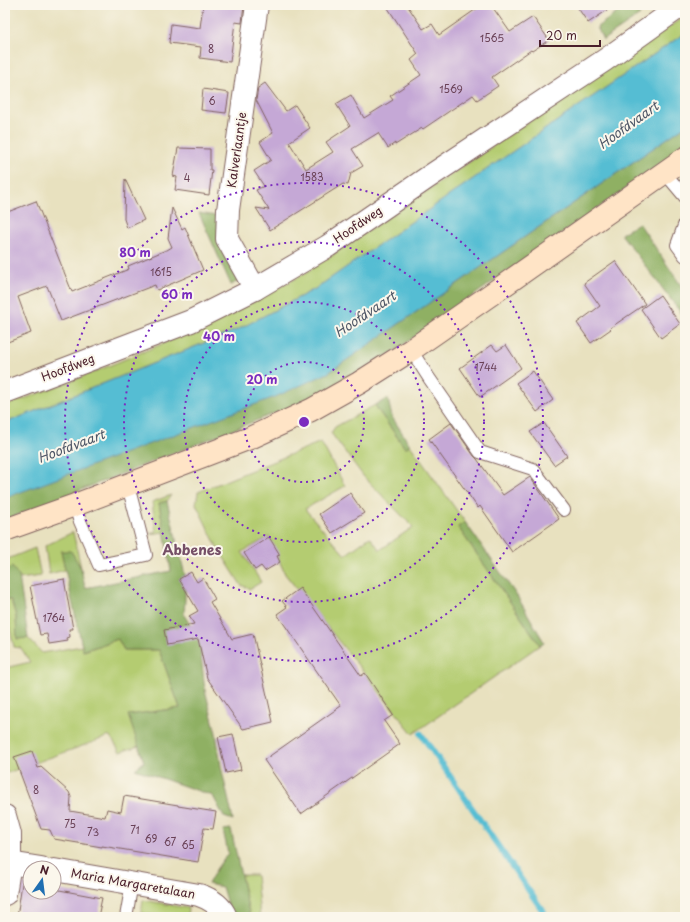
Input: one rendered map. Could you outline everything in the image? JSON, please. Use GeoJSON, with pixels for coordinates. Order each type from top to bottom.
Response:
{"type":"FeatureCollection","features":[{"type":"Feature","properties":{"kind":"main road"},"geometry":{"type":"LineString","coordinates":[[5,530],[126,486],[250,438],[311,410],[359,384],[411,350],[685,158]]}},
{"type":"Feature","properties":{"kind":"street","name":"Kalverlaantje"},"geometry":{"type":"LineString","coordinates":[[255,289],[227,239],[228,210],[257,5]]}},
{"type":"Feature","properties":{"kind":"street","name":"Hoofdweg"},"geometry":{"type":"LineString","coordinates":[[5,392],[191,321],[255,289],[328,246],[427,178],[605,60],[682,5]]}},
{"type":"Feature","properties":{"kind":"street"},"geometry":{"type":"LineString","coordinates":[[5,816],[10,834],[10,863],[5,894]]}},
{"type":"Feature","properties":{"kind":"street"},"geometry":{"type":"LineString","coordinates":[[10,863],[22,865]]}},
{"type":"Feature","properties":{"kind":"street","name":"Maria Margaretalaan"},"geometry":{"type":"LineString","coordinates":[[62,871],[199,895],[210,899],[222,908],[226,917]]}},
{"type":"Feature","properties":{"kind":"lane"},"geometry":{"type":"LineString","coordinates":[[664,172],[685,197]]}},
{"type":"Feature","properties":{"kind":"lane"},"geometry":{"type":"LineString","coordinates":[[685,223],[677,245],[685,256]]}},
{"type":"Feature","properties":{"kind":"lane"},"geometry":{"type":"LineString","coordinates":[[411,350],[480,452],[534,469],[564,510]]}},
{"type":"Feature","properties":{"kind":"lane"},"geometry":{"type":"LineString","coordinates":[[75,505],[79,519],[99,565],[146,554],[126,486]]}},
{"type":"Feature","properties":{"kind":"lane"},"geometry":{"type":"LineString","coordinates":[[126,917],[132,884]]}},
{"type":"Feature","properties":{"kind":"green space"},"geometry":{"type":"Polygon","coordinates":[[[628,5],[632,5],[640,15],[603,40],[597,27],[628,5]]]}},
{"type":"Feature","properties":{"kind":"green space"},"geometry":{"type":"Polygon","coordinates":[[[685,16],[685,33],[315,289],[239,329],[5,423],[5,406],[89,374],[174,339],[235,311],[304,274],[685,16]]]}},
{"type":"Feature","properties":{"kind":"green space"},"geometry":{"type":"Polygon","coordinates":[[[685,126],[685,147],[346,385],[5,520],[5,497],[328,373],[685,126]]]}},
{"type":"Feature","properties":{"kind":"green space"},"geometry":{"type":"Polygon","coordinates":[[[199,213],[222,217],[240,280],[231,285],[199,213]]]}},
{"type":"Feature","properties":{"kind":"green space"},"geometry":{"type":"Polygon","coordinates":[[[639,223],[684,290],[685,318],[621,234],[639,223]]]}},
{"type":"Feature","properties":{"kind":"green space"},"geometry":{"type":"Polygon","coordinates":[[[388,399],[392,417],[410,445],[405,448],[375,405],[388,399]]]}},
{"type":"Feature","properties":{"kind":"green space"},"geometry":{"type":"Polygon","coordinates":[[[375,405],[405,448],[410,445],[465,522],[458,527],[540,645],[413,734],[285,574],[269,537],[242,552],[261,582],[250,589],[241,585],[217,547],[196,504],[198,492],[321,442],[345,486],[305,509],[345,555],[370,537],[380,550],[413,527],[364,477],[331,433],[335,427],[375,405]]]}},
{"type":"Feature","properties":{"kind":"green space"},"geometry":{"type":"Polygon","coordinates":[[[171,495],[167,501],[159,503],[164,532],[150,534],[156,531],[152,502],[171,495]]]}},
{"type":"Feature","properties":{"kind":"green space"},"geometry":{"type":"Polygon","coordinates":[[[167,501],[185,575],[184,615],[203,645],[200,647],[205,690],[216,733],[221,766],[233,820],[224,817],[213,796],[135,769],[144,762],[128,715],[180,708],[159,650],[124,650],[118,639],[83,651],[61,551],[71,551],[81,568],[85,588],[171,571],[159,503],[167,501]]]}},
{"type":"Feature","properties":{"kind":"green space"},"geometry":{"type":"Polygon","coordinates":[[[465,522],[517,596],[544,642],[540,645],[458,527],[465,522]]]}},
{"type":"Feature","properties":{"kind":"green space"},"geometry":{"type":"Polygon","coordinates":[[[73,532],[81,568],[71,552],[61,552],[65,570],[49,574],[45,546],[73,532]]]}},
{"type":"Feature","properties":{"kind":"green space"},"geometry":{"type":"Polygon","coordinates":[[[35,548],[41,576],[19,579],[19,576],[5,570],[5,560],[35,548]]]}},
{"type":"Feature","properties":{"kind":"green space"},"geometry":{"type":"Polygon","coordinates":[[[12,567],[19,576],[28,638],[17,639],[16,616],[11,600],[5,600],[5,570],[12,567]]]}},
{"type":"Feature","properties":{"kind":"green space"},"geometry":{"type":"Polygon","coordinates":[[[5,600],[11,600],[16,616],[17,639],[28,638],[42,653],[82,646],[84,651],[118,639],[124,650],[159,650],[180,708],[129,715],[139,746],[120,752],[110,736],[7,773],[5,767],[5,668],[30,662],[21,648],[14,647],[5,600]]]}},
{"type":"Feature","properties":{"kind":"green space"},"geometry":{"type":"Polygon","coordinates":[[[231,829],[250,917],[231,917],[222,887],[208,884],[228,853],[223,830],[231,829]]]}},
{"type":"Feature","properties":{"kind":"green space"},"geometry":{"type":"Polygon","coordinates":[[[241,875],[256,875],[260,917],[250,917],[241,875]]]}},
{"type":"Feature","properties":{"kind":"green space"},"geometry":{"type":"Polygon","coordinates":[[[143,900],[188,908],[187,917],[165,917],[141,913],[143,900]]]}},
{"type":"Feature","properties":{"kind":"water","name":"Hoofdvaart"},"geometry":{"type":"Polygon","coordinates":[[[685,33],[685,126],[328,373],[275,397],[5,498],[5,423],[239,329],[315,289],[685,33]]]}},
{"type":"Feature","properties":{"kind":"building"},"geometry":{"type":"Polygon","coordinates":[[[203,5],[244,5],[242,23],[235,22],[230,62],[200,58],[201,47],[169,43],[171,24],[200,28],[203,5]]]}},
{"type":"Feature","properties":{"kind":"building"},"geometry":{"type":"Polygon","coordinates":[[[386,5],[407,5],[423,29],[432,24],[439,35],[482,5],[491,5],[510,32],[533,17],[549,40],[532,51],[531,50],[492,77],[498,86],[477,100],[473,95],[423,129],[422,128],[388,148],[378,133],[352,149],[363,166],[351,173],[348,185],[343,184],[270,230],[256,208],[269,210],[256,190],[264,186],[254,171],[271,160],[260,142],[273,133],[256,100],[258,88],[265,83],[286,111],[295,105],[310,128],[289,142],[306,169],[333,152],[326,142],[350,126],[336,104],[351,95],[364,118],[393,100],[390,96],[421,75],[411,60],[418,54],[386,5]]]}},
{"type":"Feature","properties":{"kind":"building"},"geometry":{"type":"Polygon","coordinates":[[[576,5],[615,5],[588,23],[576,5]]]}},
{"type":"Feature","properties":{"kind":"building"},"geometry":{"type":"Polygon","coordinates":[[[203,89],[229,93],[226,113],[201,110],[203,89]]]}},
{"type":"Feature","properties":{"kind":"building"},"geometry":{"type":"Polygon","coordinates":[[[178,148],[210,149],[210,170],[212,170],[209,195],[175,190],[177,177],[173,176],[178,148]]]}},
{"type":"Feature","properties":{"kind":"building"},"geometry":{"type":"Polygon","coordinates":[[[125,179],[144,220],[127,228],[124,219],[125,179]]]}},
{"type":"Feature","properties":{"kind":"building"},"geometry":{"type":"Polygon","coordinates":[[[36,201],[72,292],[129,269],[128,266],[172,247],[168,238],[172,208],[182,229],[185,227],[203,270],[157,290],[155,285],[61,321],[47,286],[18,297],[31,333],[5,343],[5,213],[36,201]]]}},
{"type":"Feature","properties":{"kind":"building"},"geometry":{"type":"Polygon","coordinates":[[[615,261],[645,304],[591,343],[577,323],[600,306],[584,283],[615,261]]]}},
{"type":"Feature","properties":{"kind":"building"},"geometry":{"type":"Polygon","coordinates":[[[660,295],[680,324],[661,338],[641,309],[660,295]]]}},
{"type":"Feature","properties":{"kind":"building"},"geometry":{"type":"Polygon","coordinates":[[[492,345],[497,351],[506,345],[521,368],[480,397],[460,368],[492,345]]]}},
{"type":"Feature","properties":{"kind":"building"},"geometry":{"type":"Polygon","coordinates":[[[533,371],[553,400],[537,412],[516,383],[533,371]]]}},
{"type":"Feature","properties":{"kind":"building"},"geometry":{"type":"Polygon","coordinates":[[[451,423],[503,495],[530,477],[559,519],[512,552],[480,506],[478,508],[429,439],[451,423]]]}},
{"type":"Feature","properties":{"kind":"building"},"geometry":{"type":"Polygon","coordinates":[[[544,423],[567,456],[554,465],[530,432],[544,423]]]}},
{"type":"Feature","properties":{"kind":"building"},"geometry":{"type":"Polygon","coordinates":[[[350,493],[364,513],[332,533],[319,514],[350,493]]]}},
{"type":"Feature","properties":{"kind":"building"},"geometry":{"type":"Polygon","coordinates":[[[269,537],[280,555],[277,556],[280,562],[265,571],[261,566],[255,570],[244,553],[269,537]]]}},
{"type":"Feature","properties":{"kind":"building"},"geometry":{"type":"Polygon","coordinates":[[[191,572],[197,582],[203,578],[215,599],[210,602],[232,639],[253,634],[273,722],[243,729],[207,678],[198,639],[167,645],[164,630],[194,624],[189,616],[198,611],[179,579],[191,572]]]}},
{"type":"Feature","properties":{"kind":"building"},"geometry":{"type":"Polygon","coordinates":[[[64,579],[73,629],[69,629],[70,637],[67,638],[68,641],[49,644],[47,634],[40,635],[30,586],[64,579]]]}},
{"type":"Feature","properties":{"kind":"building"},"geometry":{"type":"Polygon","coordinates":[[[300,588],[361,676],[365,673],[393,715],[384,721],[400,744],[301,814],[264,760],[341,706],[277,614],[287,607],[282,601],[300,588]]]}},
{"type":"Feature","properties":{"kind":"building"},"geometry":{"type":"Polygon","coordinates":[[[233,734],[241,770],[226,773],[218,737],[233,734]]]}},
{"type":"Feature","properties":{"kind":"building"},"geometry":{"type":"Polygon","coordinates":[[[32,751],[38,768],[41,767],[69,792],[71,797],[70,811],[105,817],[107,809],[121,812],[124,796],[216,812],[213,829],[204,828],[198,862],[54,839],[50,830],[41,829],[14,757],[32,751]]]}},
{"type":"Feature","properties":{"kind":"building"},"geometry":{"type":"Polygon","coordinates":[[[22,883],[22,900],[62,900],[62,890],[102,898],[98,917],[17,917],[22,883]]]}},
{"type":"Feature","properties":{"kind":"waterway"},"geometry":{"type":"LineString","coordinates":[[421,734],[547,917]]}},
{"type":"Feature","properties":{"kind":"district","name":"Abbenes"},"geometry":{"type":"Point","coordinates":[192,550]}}]}
